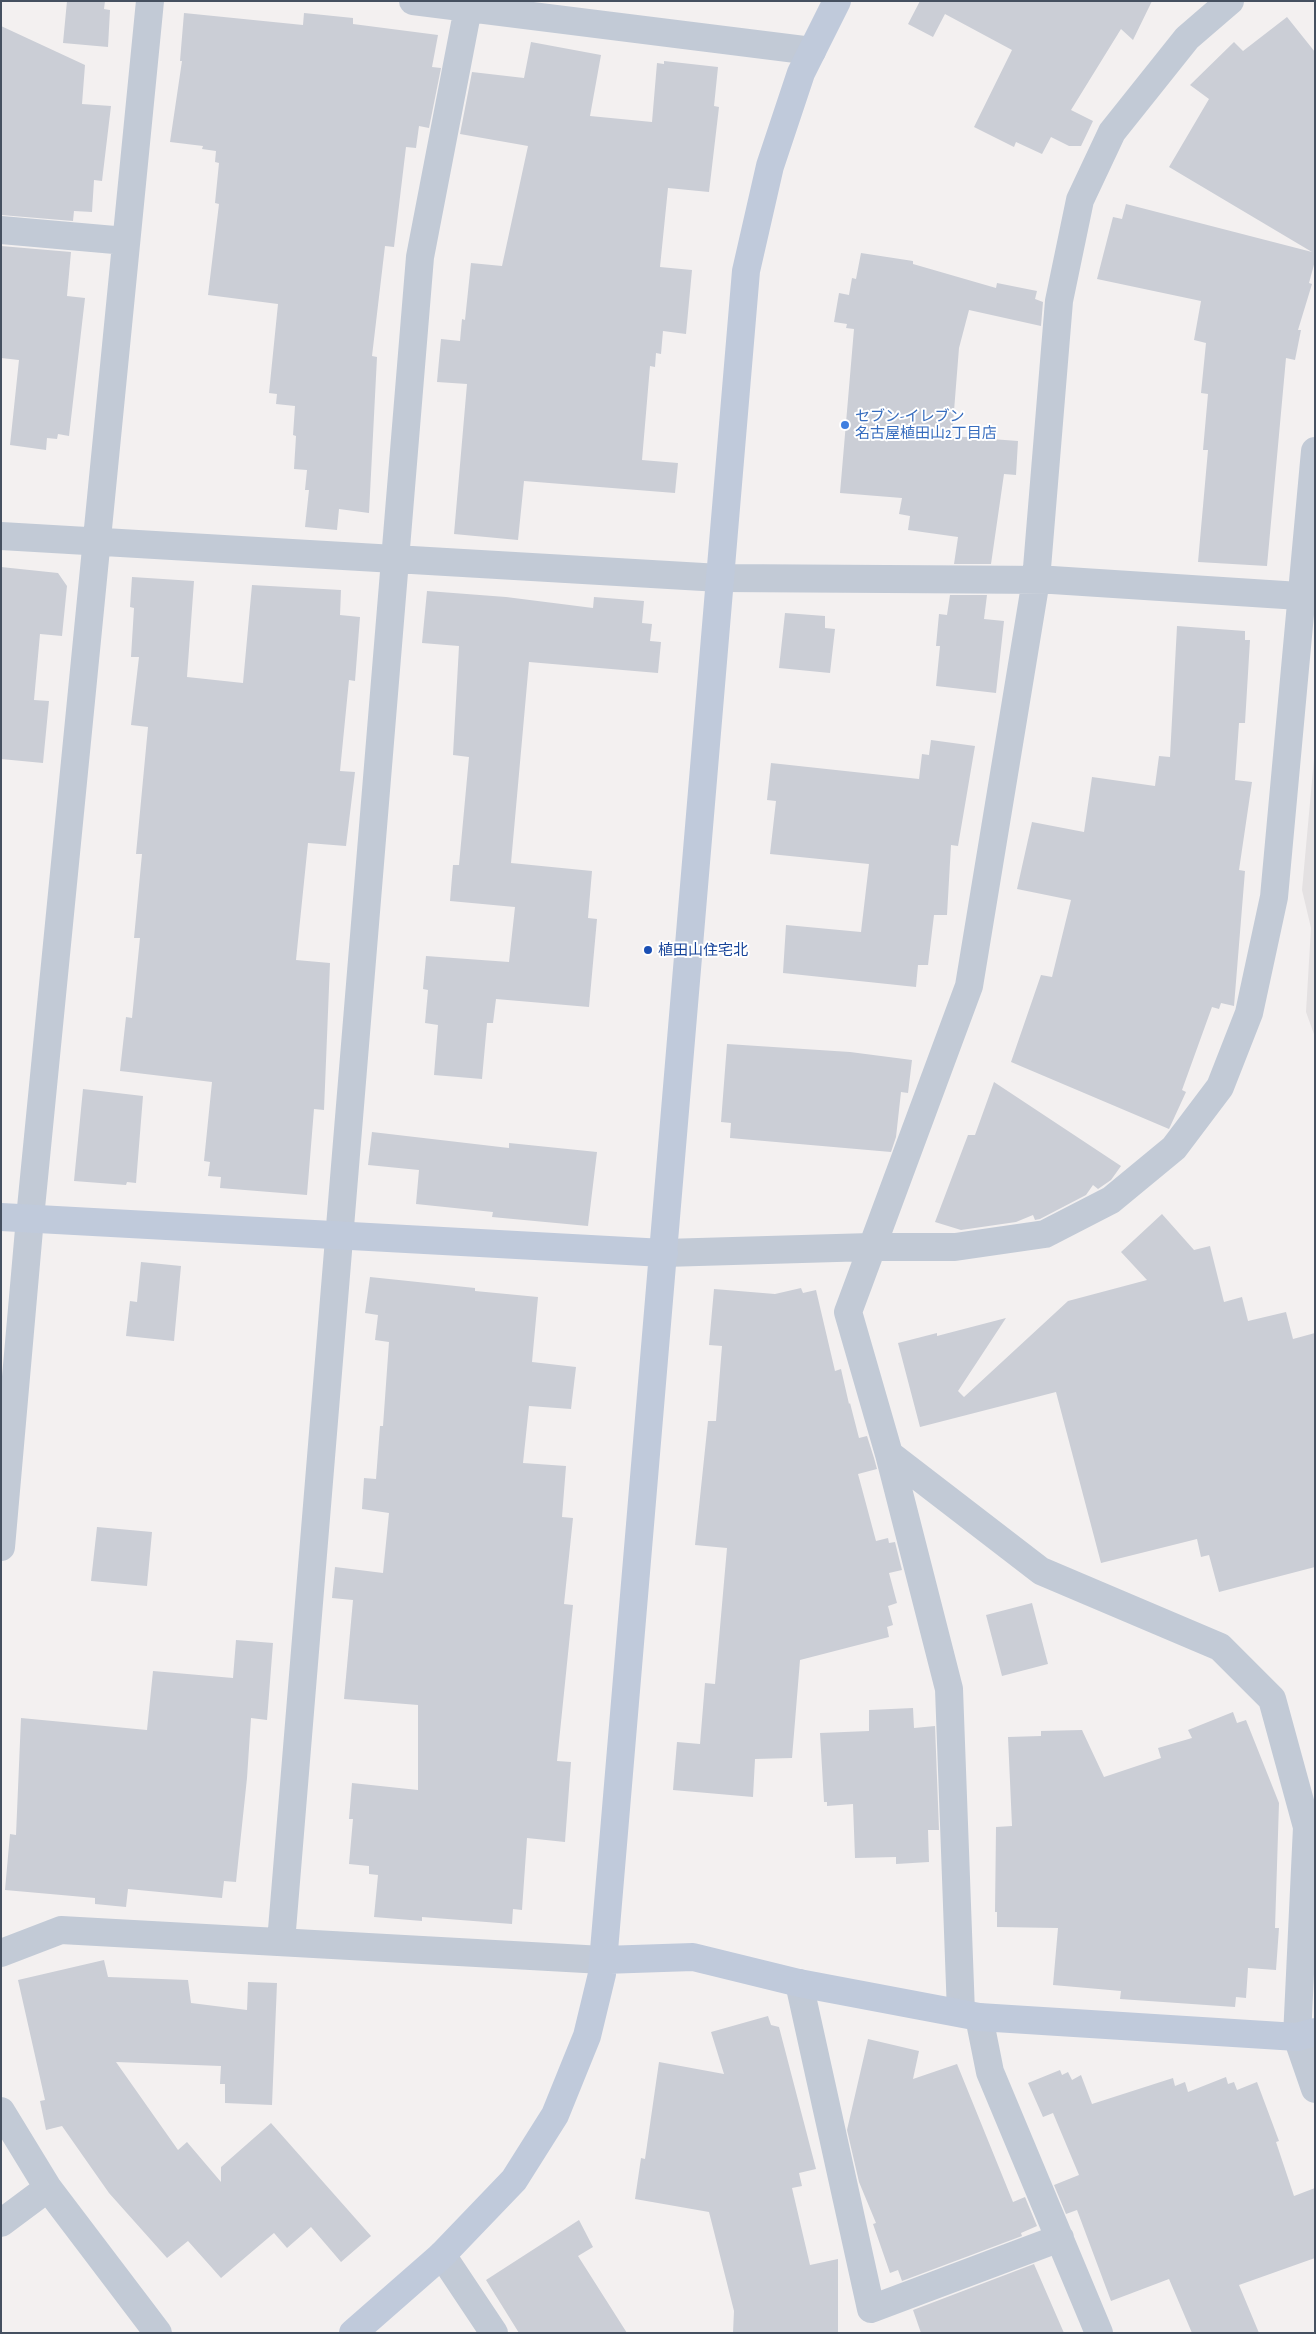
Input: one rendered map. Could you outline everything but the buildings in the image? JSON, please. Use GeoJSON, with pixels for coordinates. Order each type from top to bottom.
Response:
{"type":"FeatureCollection","features":[{"type":"Feature","properties":{"kind":"street"},"geometry":{"type":"LineString","coordinates":[[1,1547],[30,1218],[150,1]]}},
{"type":"Feature","properties":{"kind":"street"},"geometry":{"type":"LineString","coordinates":[[413,1],[812,50]]}},
{"type":"Feature","properties":{"kind":"street"},"geometry":{"type":"LineString","coordinates":[[353,2333],[442,2254],[514,2180],[555,2115],[587,2036],[602,1974],[746,271],[770,166],[801,73],[838,1]]}},
{"type":"Feature","properties":{"kind":"street"},"geometry":{"type":"LineString","coordinates":[[1099,2333],[990,2072],[970,2015],[949,1689],[889,1454],[848,1312],[969,986],[1036,580],[1059,301],[1080,200],[1112,132],[1187,38],[1230,1]]}},
{"type":"Feature","properties":{"kind":"street"},"geometry":{"type":"LineString","coordinates":[[282,1942],[397,559],[420,257],[468,8]]}},
{"type":"Feature","properties":{"kind":"street"},"geometry":{"type":"LineString","coordinates":[[1,230],[126,241]]}},
{"type":"Feature","properties":{"kind":"street"},"geometry":{"type":"LineString","coordinates":[[1,1216],[664,1253],[871,1247],[955,1247],[1045,1234],[1111,1200],[1174,1148],[1220,1087],[1249,1013],[1274,897],[1308,597],[1315,451]]}},
{"type":"Feature","properties":{"kind":"street"},"geometry":{"type":"LineString","coordinates":[[1,536],[720,578],[1036,580],[1308,597]]}},
{"type":"Feature","properties":{"kind":"street"},"geometry":{"type":"LineString","coordinates":[[889,1454],[1041,1571],[1220,1647],[1272,1700],[1307,1826],[1306,2034],[1315,2089]]}},
{"type":"Feature","properties":{"kind":"street"},"geometry":{"type":"LineString","coordinates":[[1,1953],[60,1930],[603,1960],[693,1957],[799,1983],[970,2015],[1306,2034]]}},
{"type":"Feature","properties":{"kind":"street"},"geometry":{"type":"LineString","coordinates":[[799,1983],[871,2310],[1060,2238]]}},
{"type":"Feature","properties":{"kind":"street"},"geometry":{"type":"LineString","coordinates":[[1,2111],[48,2188],[158,2333]]}},
{"type":"Feature","properties":{"kind":"street"},"geometry":{"type":"LineString","coordinates":[[1,2223],[48,2188]]}},
{"type":"Feature","properties":{"kind":"street"},"geometry":{"type":"LineString","coordinates":[[442,2254],[494,2333]]}},
{"type":"Feature","properties":{"kind":"shaded area"},"geometry":{"type":"Polygon","coordinates":[[[1315,748],[1315,1037],[1306,1012],[1311,928],[1302,890],[1315,748]]]}},
{"type":"Feature","properties":{"kind":"place","name":"セブン-イレブン 名古屋植田山2丁目店"},"geometry":{"type":"Point","coordinates":[845,425]}},
{"type":"Feature","properties":{"kind":"place","name":"植田山住宅北"},"geometry":{"type":"Point","coordinates":[648,950]}}]}
